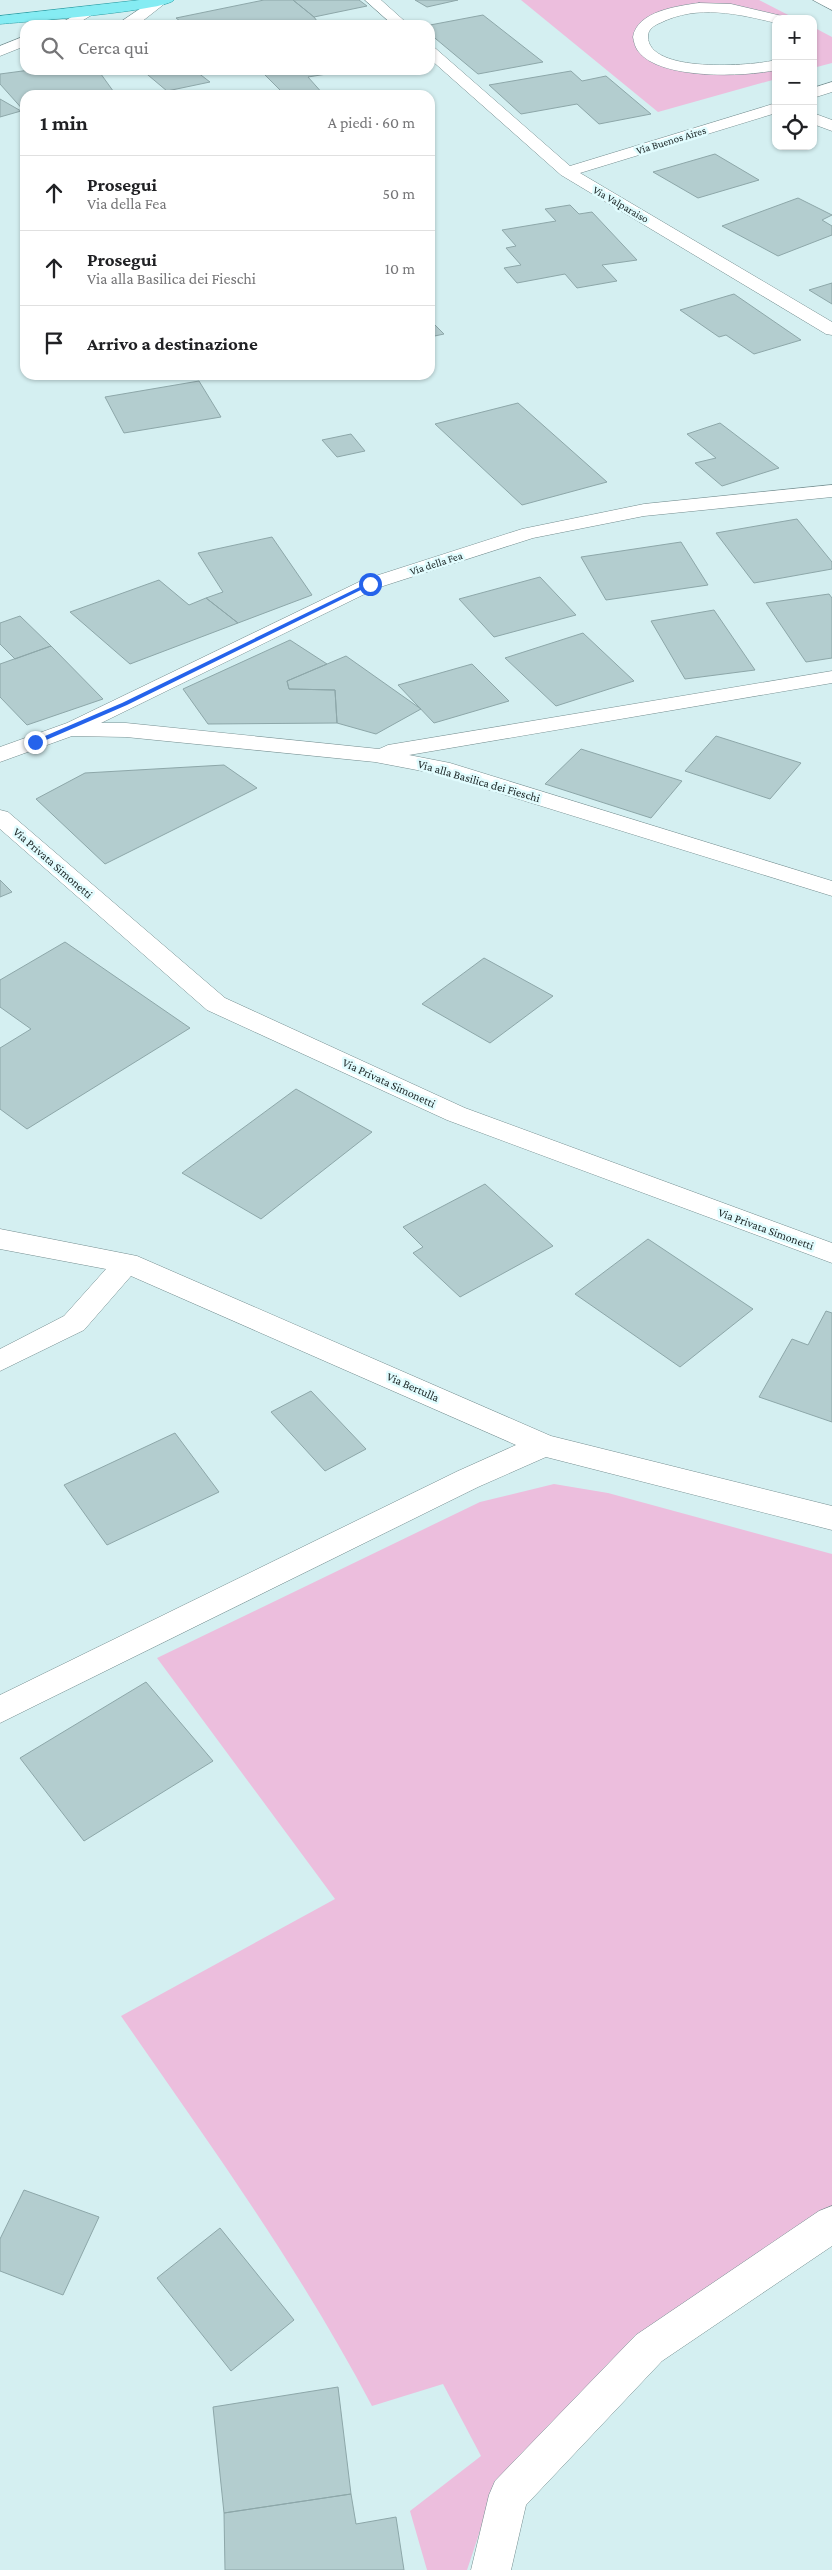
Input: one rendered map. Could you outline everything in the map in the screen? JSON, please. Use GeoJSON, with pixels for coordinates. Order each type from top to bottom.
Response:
{"type":"FeatureCollection","features":[{"type":"Feature","properties":{"kind":"main road"},"geometry":{"type":"LineString","coordinates":[[0,20],[164,0]]}},
{"type":"Feature","properties":{"kind":"street"},"geometry":{"type":"LineString","coordinates":[[135,20],[164,0]]}},
{"type":"Feature","properties":{"kind":"street"},"geometry":{"type":"LineString","coordinates":[[372,0],[396,20]]}},
{"type":"Feature","properties":{"kind":"street"},"geometry":{"type":"LineString","coordinates":[[820,0],[832,6]]}},
{"type":"Feature","properties":{"kind":"street"},"geometry":{"type":"LineString","coordinates":[[772,18],[735,9],[688,10],[671,13],[647,24],[641,31],[640,39],[650,54],[678,66],[735,72],[772,66]]}},
{"type":"Feature","properties":{"kind":"street"},"geometry":{"type":"LineString","coordinates":[[73,20],[90,10]]}},
{"type":"Feature","properties":{"kind":"street"},"geometry":{"type":"LineString","coordinates":[[0,51],[20,43]]}},
{"type":"Feature","properties":{"kind":"street","name":"Via Valparaiso"},"geometry":{"type":"LineString","coordinates":[[435,55],[567,172],[832,330]]}},
{"type":"Feature","properties":{"kind":"street"},"geometry":{"type":"LineString","coordinates":[[0,63],[20,57]]}},
{"type":"Feature","properties":{"kind":"street"},"geometry":{"type":"LineString","coordinates":[[817,92],[832,87]]}},
{"type":"Feature","properties":{"kind":"street","name":"Via Buenos Aires"},"geometry":{"type":"LineString","coordinates":[[567,172],[772,109]]}},
{"type":"Feature","properties":{"kind":"street"},"geometry":{"type":"LineString","coordinates":[[817,120],[832,126]]}},
{"type":"Feature","properties":{"kind":"street","name":"Via della Fea"},"geometry":{"type":"LineString","coordinates":[[70,729],[370,584],[529,533],[644,510],[832,491]]}},
{"type":"Feature","properties":{"kind":"street"},"geometry":{"type":"LineString","coordinates":[[374,755],[832,677]]}},
{"type":"Feature","properties":{"kind":"street","name":"Via alla Basilica dei Fieschi"},"geometry":{"type":"LineString","coordinates":[[0,755],[70,729],[126,730],[374,755],[442,768],[832,889]]}},
{"type":"Feature","properties":{"kind":"street","name":"Via Privata Simonetti"},"geometry":{"type":"LineString","coordinates":[[0,817],[216,1004],[456,1114],[832,1253]]}},
{"type":"Feature","properties":{"kind":"street","name":"Via Bertulla"},"geometry":{"type":"LineString","coordinates":[[0,1239],[128,1263],[544,1444],[832,1518]]}},
{"type":"Feature","properties":{"kind":"street"},"geometry":{"type":"LineString","coordinates":[[0,1361],[74,1323],[128,1263]]}},
{"type":"Feature","properties":{"kind":"street"},"geometry":{"type":"LineString","coordinates":[[0,1710],[468,1479],[544,1444]]}},
{"type":"Feature","properties":{"kind":"street"},"geometry":{"type":"LineString","coordinates":[[491,2570],[509,2495],[649,2348],[832,2224]]}},
{"type":"Feature","properties":{"kind":"shaded area"},"geometry":{"type":"Polygon","coordinates":[[[521,0],[759,0],[788,15],[772,15],[772,18],[706,8],[647,24],[643,46],[678,65],[772,65],[772,80],[658,112],[521,0]]]}},
{"type":"Feature","properties":{"kind":"shaded area"},"geometry":{"type":"Polygon","coordinates":[[[817,29],[832,37],[832,63],[817,67],[817,29]]]}},
{"type":"Feature","properties":{"kind":"shaded area"},"geometry":{"type":"Polygon","coordinates":[[[554,1484],[608,1493],[832,1554],[832,2210],[621,2358],[544,2430],[488,2507],[467,2570],[427,2570],[410,2511],[481,2456],[443,2384],[372,2406],[315,2305],[284,2256],[220,2159],[121,2016],[335,1899],[157,1658],[480,1502],[554,1484]]]}},
{"type":"Feature","properties":{"kind":"building"},"geometry":{"type":"Polygon","coordinates":[[[264,0],[293,0],[316,20],[179,20],[176,18],[264,0]]]}},
{"type":"Feature","properties":{"kind":"building"},"geometry":{"type":"Polygon","coordinates":[[[293,0],[359,0],[367,6],[314,17],[293,0]]]}},
{"type":"Feature","properties":{"kind":"building"},"geometry":{"type":"Polygon","coordinates":[[[415,0],[458,0],[427,7],[415,0]]]}},
{"type":"Feature","properties":{"kind":"building"},"geometry":{"type":"Polygon","coordinates":[[[483,15],[543,62],[478,74],[435,38],[435,24],[483,15]]]}},
{"type":"Feature","properties":{"kind":"building"},"geometry":{"type":"Polygon","coordinates":[[[20,71],[20,75],[102,75],[112,90],[20,90],[20,106],[0,84],[0,74],[20,71]]]}},
{"type":"Feature","properties":{"kind":"building"},"geometry":{"type":"Polygon","coordinates":[[[571,71],[582,81],[606,76],[651,114],[599,124],[577,104],[521,114],[489,85],[571,71]]]}},
{"type":"Feature","properties":{"kind":"building"},"geometry":{"type":"Polygon","coordinates":[[[148,75],[201,75],[210,82],[172,90],[166,90],[148,75]]]}},
{"type":"Feature","properties":{"kind":"building"},"geometry":{"type":"Polygon","coordinates":[[[265,75],[320,75],[308,77],[320,90],[280,90],[265,75]]]}},
{"type":"Feature","properties":{"kind":"building"},"geometry":{"type":"Polygon","coordinates":[[[0,99],[20,110],[20,111],[0,117],[0,99]]]}},
{"type":"Feature","properties":{"kind":"building"},"geometry":{"type":"Polygon","coordinates":[[[715,154],[759,180],[698,198],[653,172],[715,154]]]}},
{"type":"Feature","properties":{"kind":"building"},"geometry":{"type":"Polygon","coordinates":[[[798,198],[832,215],[822,220],[832,226],[832,235],[778,256],[722,226],[798,198]]]}},
{"type":"Feature","properties":{"kind":"building"},"geometry":{"type":"Polygon","coordinates":[[[570,205],[579,214],[592,212],[637,260],[602,265],[617,281],[577,288],[565,274],[517,283],[504,268],[521,265],[506,248],[516,246],[502,230],[556,221],[545,209],[570,205]]]}},
{"type":"Feature","properties":{"kind":"building"},"geometry":{"type":"Polygon","coordinates":[[[832,283],[832,304],[809,290],[832,283]]]}},
{"type":"Feature","properties":{"kind":"building"},"geometry":{"type":"Polygon","coordinates":[[[734,294],[801,340],[754,354],[726,335],[719,337],[680,310],[734,294]]]}},
{"type":"Feature","properties":{"kind":"building"},"geometry":{"type":"Polygon","coordinates":[[[435,325],[444,334],[435,336],[435,325]]]}},
{"type":"Feature","properties":{"kind":"building"},"geometry":{"type":"Polygon","coordinates":[[[199,381],[221,417],[124,433],[105,397],[199,381]]]}},
{"type":"Feature","properties":{"kind":"building"},"geometry":{"type":"Polygon","coordinates":[[[518,403],[607,482],[522,505],[435,424],[518,403]]]}},
{"type":"Feature","properties":{"kind":"building"},"geometry":{"type":"Polygon","coordinates":[[[720,423],[779,468],[722,486],[695,463],[716,458],[687,434],[720,423]]]}},
{"type":"Feature","properties":{"kind":"building"},"geometry":{"type":"Polygon","coordinates":[[[351,434],[365,451],[337,457],[322,440],[351,434]]]}},
{"type":"Feature","properties":{"kind":"building"},"geometry":{"type":"Polygon","coordinates":[[[797,519],[832,562],[832,569],[754,583],[716,533],[797,519]]]}},
{"type":"Feature","properties":{"kind":"building"},"geometry":{"type":"Polygon","coordinates":[[[272,537],[312,595],[238,623],[206,598],[223,592],[198,553],[272,537]]]}},
{"type":"Feature","properties":{"kind":"building"},"geometry":{"type":"Polygon","coordinates":[[[681,542],[708,585],[606,600],[581,557],[681,542]]]}},
{"type":"Feature","properties":{"kind":"building"},"geometry":{"type":"Polygon","coordinates":[[[540,577],[576,615],[494,637],[459,599],[540,577]]]}},
{"type":"Feature","properties":{"kind":"building"},"geometry":{"type":"Polygon","coordinates":[[[159,580],[189,605],[206,598],[238,623],[130,664],[70,612],[159,580]]]}},
{"type":"Feature","properties":{"kind":"building"},"geometry":{"type":"Polygon","coordinates":[[[829,594],[832,598],[832,658],[806,662],[766,603],[829,594]]]}},
{"type":"Feature","properties":{"kind":"building"},"geometry":{"type":"Polygon","coordinates":[[[714,610],[755,670],[685,679],[651,621],[714,610]]]}},
{"type":"Feature","properties":{"kind":"building"},"geometry":{"type":"Polygon","coordinates":[[[20,616],[51,646],[15,659],[0,644],[0,623],[20,616]]]}},
{"type":"Feature","properties":{"kind":"building"},"geometry":{"type":"Polygon","coordinates":[[[583,633],[634,681],[556,706],[505,658],[583,633]]]}},
{"type":"Feature","properties":{"kind":"building"},"geometry":{"type":"Polygon","coordinates":[[[290,640],[327,664],[287,681],[289,689],[335,690],[337,723],[208,724],[183,689],[290,640]]]}},
{"type":"Feature","properties":{"kind":"building"},"geometry":{"type":"Polygon","coordinates":[[[51,646],[103,699],[27,725],[0,697],[0,664],[51,646]]]}},
{"type":"Feature","properties":{"kind":"building"},"geometry":{"type":"Polygon","coordinates":[[[346,656],[421,709],[376,734],[337,723],[335,690],[289,689],[287,681],[346,656]]]}},
{"type":"Feature","properties":{"kind":"building"},"geometry":{"type":"Polygon","coordinates":[[[472,664],[509,701],[434,723],[398,685],[472,664]]]}},
{"type":"Feature","properties":{"kind":"building"},"geometry":{"type":"Polygon","coordinates":[[[716,736],[801,763],[770,799],[685,771],[716,736]]]}},
{"type":"Feature","properties":{"kind":"building"},"geometry":{"type":"Polygon","coordinates":[[[581,749],[682,781],[651,818],[545,784],[581,749]]]}},
{"type":"Feature","properties":{"kind":"building"},"geometry":{"type":"Polygon","coordinates":[[[224,765],[257,788],[105,864],[36,799],[85,773],[224,765]]]}},
{"type":"Feature","properties":{"kind":"building"},"geometry":{"type":"Polygon","coordinates":[[[0,880],[12,892],[0,897],[0,880]]]}},
{"type":"Feature","properties":{"kind":"building"},"geometry":{"type":"Polygon","coordinates":[[[65,942],[190,1028],[27,1129],[0,1109],[0,1048],[31,1029],[0,1007],[0,980],[65,942]]]}},
{"type":"Feature","properties":{"kind":"building"},"geometry":{"type":"Polygon","coordinates":[[[484,958],[553,996],[490,1043],[422,1004],[484,958]]]}},
{"type":"Feature","properties":{"kind":"building"},"geometry":{"type":"Polygon","coordinates":[[[296,1089],[372,1132],[261,1219],[182,1173],[296,1089]]]}},
{"type":"Feature","properties":{"kind":"building"},"geometry":{"type":"Polygon","coordinates":[[[485,1184],[553,1246],[460,1297],[413,1253],[423,1247],[403,1227],[485,1184]]]}},
{"type":"Feature","properties":{"kind":"building"},"geometry":{"type":"Polygon","coordinates":[[[648,1239],[753,1309],[680,1367],[575,1294],[648,1239]]]}},
{"type":"Feature","properties":{"kind":"building"},"geometry":{"type":"Polygon","coordinates":[[[826,1311],[832,1313],[832,1422],[759,1397],[792,1339],[808,1345],[826,1311]]]}},
{"type":"Feature","properties":{"kind":"building"},"geometry":{"type":"Polygon","coordinates":[[[311,1391],[366,1449],[325,1471],[271,1412],[311,1391]]]}},
{"type":"Feature","properties":{"kind":"building"},"geometry":{"type":"Polygon","coordinates":[[[175,1433],[219,1492],[107,1545],[64,1485],[175,1433]]]}},
{"type":"Feature","properties":{"kind":"building"},"geometry":{"type":"Polygon","coordinates":[[[146,1682],[213,1761],[84,1841],[20,1758],[146,1682]]]}},
{"type":"Feature","properties":{"kind":"building"},"geometry":{"type":"Polygon","coordinates":[[[24,2190],[99,2217],[63,2295],[0,2271],[0,2239],[24,2190]]]}},
{"type":"Feature","properties":{"kind":"building"},"geometry":{"type":"Polygon","coordinates":[[[220,2228],[294,2320],[231,2371],[157,2278],[220,2228]]]}},
{"type":"Feature","properties":{"kind":"building"},"geometry":{"type":"Polygon","coordinates":[[[338,2387],[351,2494],[224,2513],[213,2407],[338,2387]]]}},
{"type":"Feature","properties":{"kind":"building"},"geometry":{"type":"Polygon","coordinates":[[[351,2494],[356,2524],[396,2517],[404,2570],[225,2570],[224,2513],[351,2494]]]}},
{"type":"Feature","properties":{"kind":"route"},"geometry":{"type":"LineString","coordinates":[[35,742],[70,729],[125,704],[370,584]]}}]}
